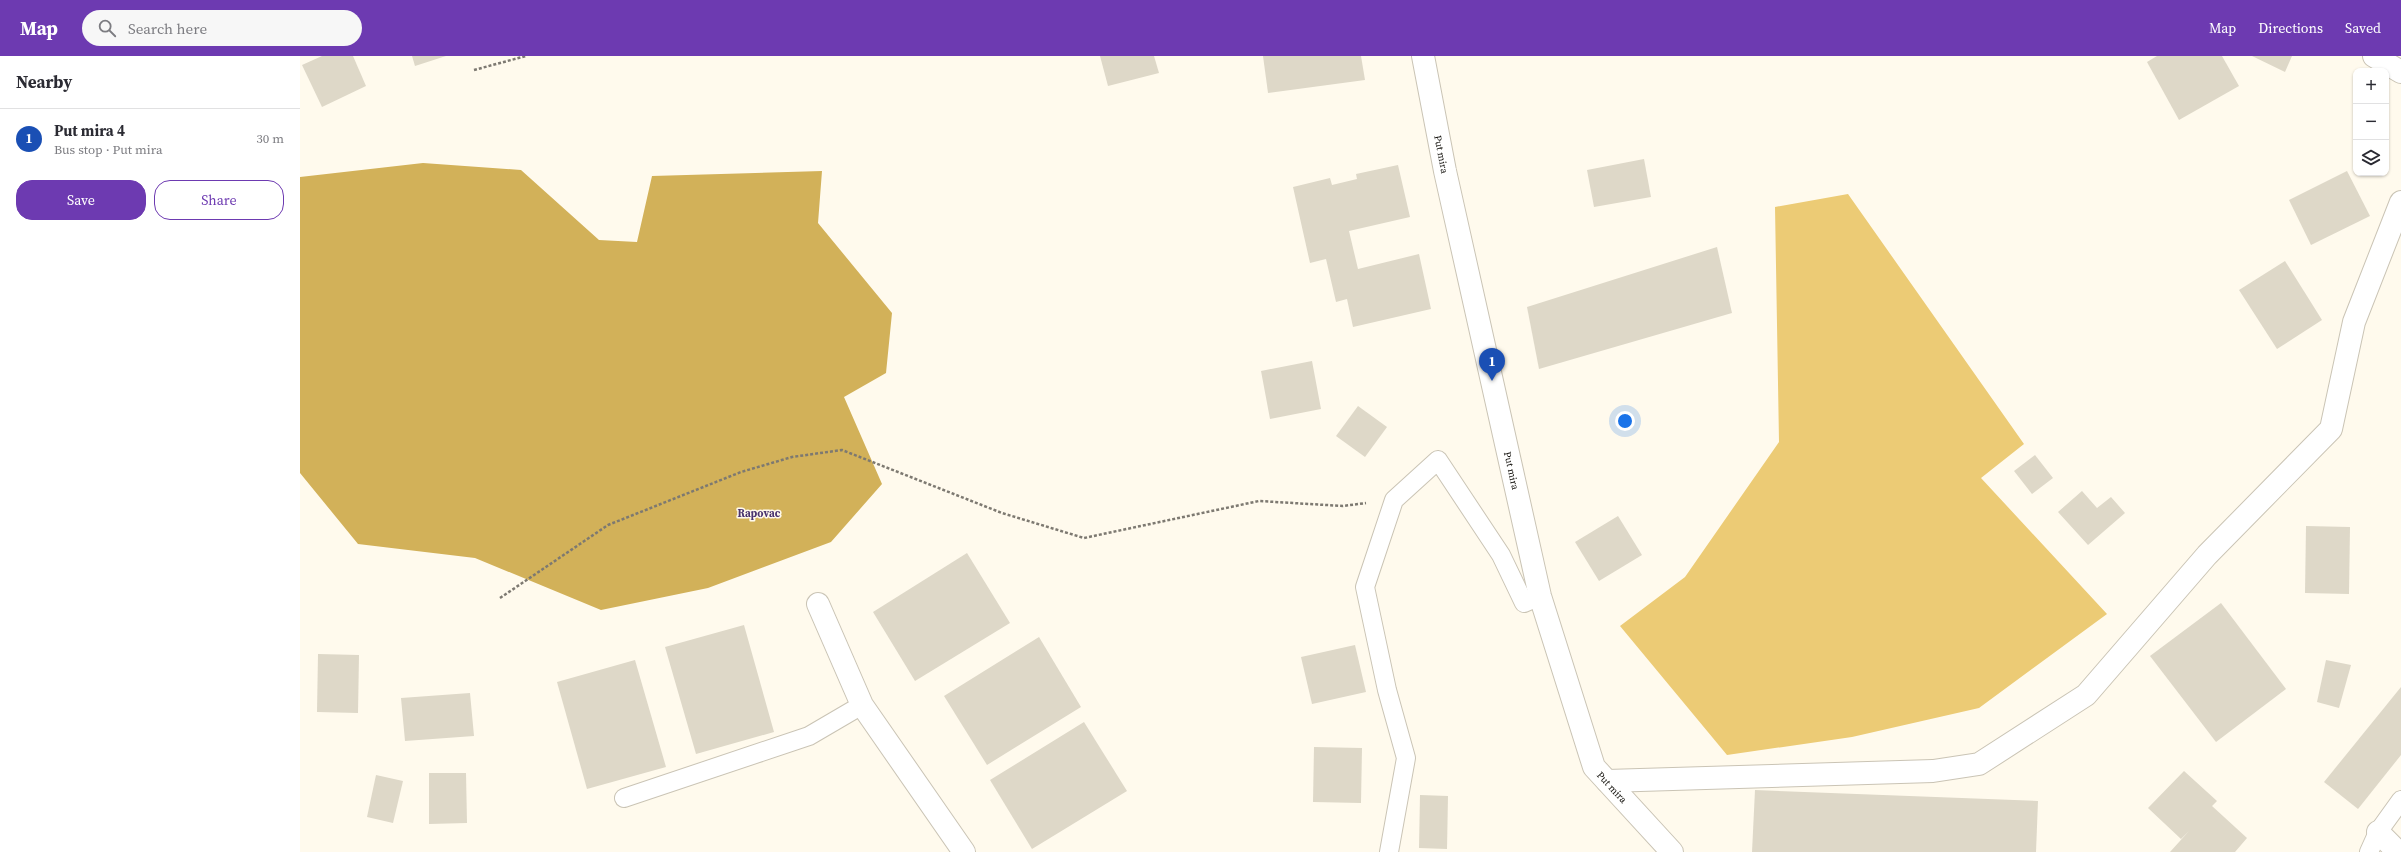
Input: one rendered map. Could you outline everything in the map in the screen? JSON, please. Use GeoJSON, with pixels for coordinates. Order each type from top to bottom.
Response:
{"type":"FeatureCollection","features":[{"type":"Feature","properties":{"kind":"street","name":"Put mira"},"geometry":{"type":"LineString","coordinates":[[1423,56],[1446,172],[1540,596],[1594,767],[1672,852]]}},
{"type":"Feature","properties":{"kind":"street"},"geometry":{"type":"LineString","coordinates":[[2374,56],[2401,72]]}},
{"type":"Feature","properties":{"kind":"street"},"geometry":{"type":"LineString","coordinates":[[1606,781],[1933,771],[1979,764],[2086,695],[2207,556],[2330,429],[2354,322],[2401,202]]}},
{"type":"Feature","properties":{"kind":"street"},"geometry":{"type":"LineString","coordinates":[[818,604],[862,705],[964,852]]}},
{"type":"Feature","properties":{"kind":"street"},"geometry":{"type":"LineString","coordinates":[[2378,832],[2398,852]]}},
{"type":"Feature","properties":{"kind":"lane"},"geometry":{"type":"LineString","coordinates":[[1389,852],[1406,758],[1387,690],[1365,587],[1394,500],[1438,460],[1501,555],[1524,603],[1540,596]]}},
{"type":"Feature","properties":{"kind":"lane"},"geometry":{"type":"LineString","coordinates":[[624,798],[809,736],[862,705]]}},
{"type":"Feature","properties":{"kind":"lane"},"geometry":{"type":"LineString","coordinates":[[2369,852],[2378,832],[2401,800]]}},
{"type":"Feature","properties":{"kind":"path"},"geometry":{"type":"LineString","coordinates":[[474,70],[526,56]]}},
{"type":"Feature","properties":{"kind":"path"},"geometry":{"type":"LineString","coordinates":[[500,598],[608,525],[741,472],[792,457],[842,450],[1002,513],[1084,538],[1259,501],[1343,506],[1394,500]]}},
{"type":"Feature","properties":{"kind":"shaded area"},"geometry":{"type":"Polygon","coordinates":[[[423,163],[521,170],[599,240],[637,242],[652,176],[822,171],[818,223],[892,313],[886,373],[844,397],[882,484],[831,542],[708,588],[601,610],[475,558],[358,544],[300,473],[300,177],[423,163]]]}},
{"type":"Feature","properties":{"kind":"shaded area"},"geometry":{"type":"Polygon","coordinates":[[[1848,194],[2024,444],[1981,478],[2107,614],[1979,708],[1852,737],[1727,755],[1620,626],[1685,577],[1779,442],[1775,207],[1848,194]]]}},
{"type":"Feature","properties":{"kind":"building"},"geometry":{"type":"Polygon","coordinates":[[[322,56],[353,56],[366,86],[322,107],[302,65],[322,56]]]}},
{"type":"Feature","properties":{"kind":"building"},"geometry":{"type":"Polygon","coordinates":[[[412,56],[446,56],[415,66],[412,56]]]}},
{"type":"Feature","properties":{"kind":"building"},"geometry":{"type":"Polygon","coordinates":[[[1100,56],[1154,56],[1159,73],[1108,86],[1100,56]]]}},
{"type":"Feature","properties":{"kind":"building"},"geometry":{"type":"Polygon","coordinates":[[[1263,56],[1361,56],[1365,80],[1268,93],[1263,56]]]}},
{"type":"Feature","properties":{"kind":"building"},"geometry":{"type":"Polygon","coordinates":[[[2157,56],[2222,56],[2239,86],[2179,120],[2147,62],[2157,56]]]}},
{"type":"Feature","properties":{"kind":"building"},"geometry":{"type":"Polygon","coordinates":[[[2252,56],[2292,56],[2285,72],[2252,56]]]}},
{"type":"Feature","properties":{"kind":"building"},"geometry":{"type":"Polygon","coordinates":[[[1644,159],[1651,197],[1594,207],[1587,170],[1644,159]]]}},
{"type":"Feature","properties":{"kind":"building"},"geometry":{"type":"Polygon","coordinates":[[[1398,165],[1410,217],[1349,231],[1358,269],[1419,254],[1431,309],[1353,327],[1347,299],[1336,302],[1326,259],[1310,263],[1293,187],[1330,178],[1332,185],[1357,179],[1356,174],[1398,165]]]}},
{"type":"Feature","properties":{"kind":"building"},"geometry":{"type":"Polygon","coordinates":[[[2347,171],[2370,216],[2311,245],[2289,200],[2347,171]]]}},
{"type":"Feature","properties":{"kind":"building"},"geometry":{"type":"Polygon","coordinates":[[[1717,247],[1732,313],[1539,369],[1527,307],[1717,247]]]}},
{"type":"Feature","properties":{"kind":"building"},"geometry":{"type":"Polygon","coordinates":[[[2285,261],[2322,320],[2277,349],[2239,290],[2285,261]]]}},
{"type":"Feature","properties":{"kind":"building"},"geometry":{"type":"Polygon","coordinates":[[[1312,361],[1321,409],[1270,419],[1261,371],[1312,361]]]}},
{"type":"Feature","properties":{"kind":"building"},"geometry":{"type":"Polygon","coordinates":[[[1358,406],[1387,427],[1365,457],[1336,436],[1358,406]]]}},
{"type":"Feature","properties":{"kind":"building"},"geometry":{"type":"Polygon","coordinates":[[[2035,455],[2053,478],[2032,494],[2014,471],[2035,455]]]}},
{"type":"Feature","properties":{"kind":"building"},"geometry":{"type":"Polygon","coordinates":[[[2082,491],[2097,508],[2111,497],[2125,513],[2088,545],[2058,512],[2082,491]]]}},
{"type":"Feature","properties":{"kind":"building"},"geometry":{"type":"Polygon","coordinates":[[[1618,516],[1642,555],[1599,581],[1575,542],[1618,516]]]}},
{"type":"Feature","properties":{"kind":"building"},"geometry":{"type":"Polygon","coordinates":[[[2306,526],[2350,527],[2349,594],[2305,593],[2306,526]]]}},
{"type":"Feature","properties":{"kind":"building"},"geometry":{"type":"Polygon","coordinates":[[[967,553],[1010,623],[915,681],[873,612],[967,553]]]}},
{"type":"Feature","properties":{"kind":"building"},"geometry":{"type":"Polygon","coordinates":[[[2221,603],[2286,689],[2216,742],[2150,656],[2221,603]]]}},
{"type":"Feature","properties":{"kind":"building"},"geometry":{"type":"Polygon","coordinates":[[[744,625],[774,732],[696,754],[665,647],[744,625]]]}},
{"type":"Feature","properties":{"kind":"building"},"geometry":{"type":"Polygon","coordinates":[[[1039,637],[1081,707],[987,765],[944,696],[1039,637]]]}},
{"type":"Feature","properties":{"kind":"building"},"geometry":{"type":"Polygon","coordinates":[[[1355,645],[1366,692],[1312,704],[1301,657],[1355,645]]]}},
{"type":"Feature","properties":{"kind":"building"},"geometry":{"type":"Polygon","coordinates":[[[318,654],[359,655],[358,713],[317,712],[318,654]]]}},
{"type":"Feature","properties":{"kind":"building"},"geometry":{"type":"Polygon","coordinates":[[[635,660],[666,767],[587,789],[557,682],[635,660]]]}},
{"type":"Feature","properties":{"kind":"building"},"geometry":{"type":"Polygon","coordinates":[[[2326,660],[2351,665],[2339,708],[2317,702],[2326,660]]]}},
{"type":"Feature","properties":{"kind":"building"},"geometry":{"type":"Polygon","coordinates":[[[2401,687],[2401,755],[2358,809],[2324,782],[2401,687]]]}},
{"type":"Feature","properties":{"kind":"building"},"geometry":{"type":"Polygon","coordinates":[[[470,693],[474,736],[405,741],[401,698],[470,693]]]}},
{"type":"Feature","properties":{"kind":"building"},"geometry":{"type":"Polygon","coordinates":[[[1084,722],[1127,791],[1032,849],[990,780],[1084,722]]]}},
{"type":"Feature","properties":{"kind":"building"},"geometry":{"type":"Polygon","coordinates":[[[1314,747],[1362,748],[1361,803],[1313,802],[1314,747]]]}},
{"type":"Feature","properties":{"kind":"building"},"geometry":{"type":"Polygon","coordinates":[[[2184,771],[2217,801],[2212,806],[2247,838],[2235,852],[2170,852],[2189,831],[2181,839],[2148,808],[2184,771]]]}},
{"type":"Feature","properties":{"kind":"building"},"geometry":{"type":"Polygon","coordinates":[[[429,773],[466,773],[467,823],[429,824],[429,773]]]}},
{"type":"Feature","properties":{"kind":"building"},"geometry":{"type":"Polygon","coordinates":[[[376,775],[403,781],[393,823],[367,817],[376,775]]]}},
{"type":"Feature","properties":{"kind":"building"},"geometry":{"type":"Polygon","coordinates":[[[1755,790],[2038,801],[2036,852],[1752,852],[1755,790]]]}},
{"type":"Feature","properties":{"kind":"building"},"geometry":{"type":"Polygon","coordinates":[[[1420,795],[1448,796],[1447,849],[1419,848],[1420,795]]]}},
{"type":"Feature","properties":{"kind":"place","name":"Put mira 4"},"geometry":{"type":"Point","coordinates":[1492,381]}},
{"type":"Feature","properties":{"kind":"district","name":"Rapovac"},"geometry":{"type":"Point","coordinates":[759,513]}}]}
